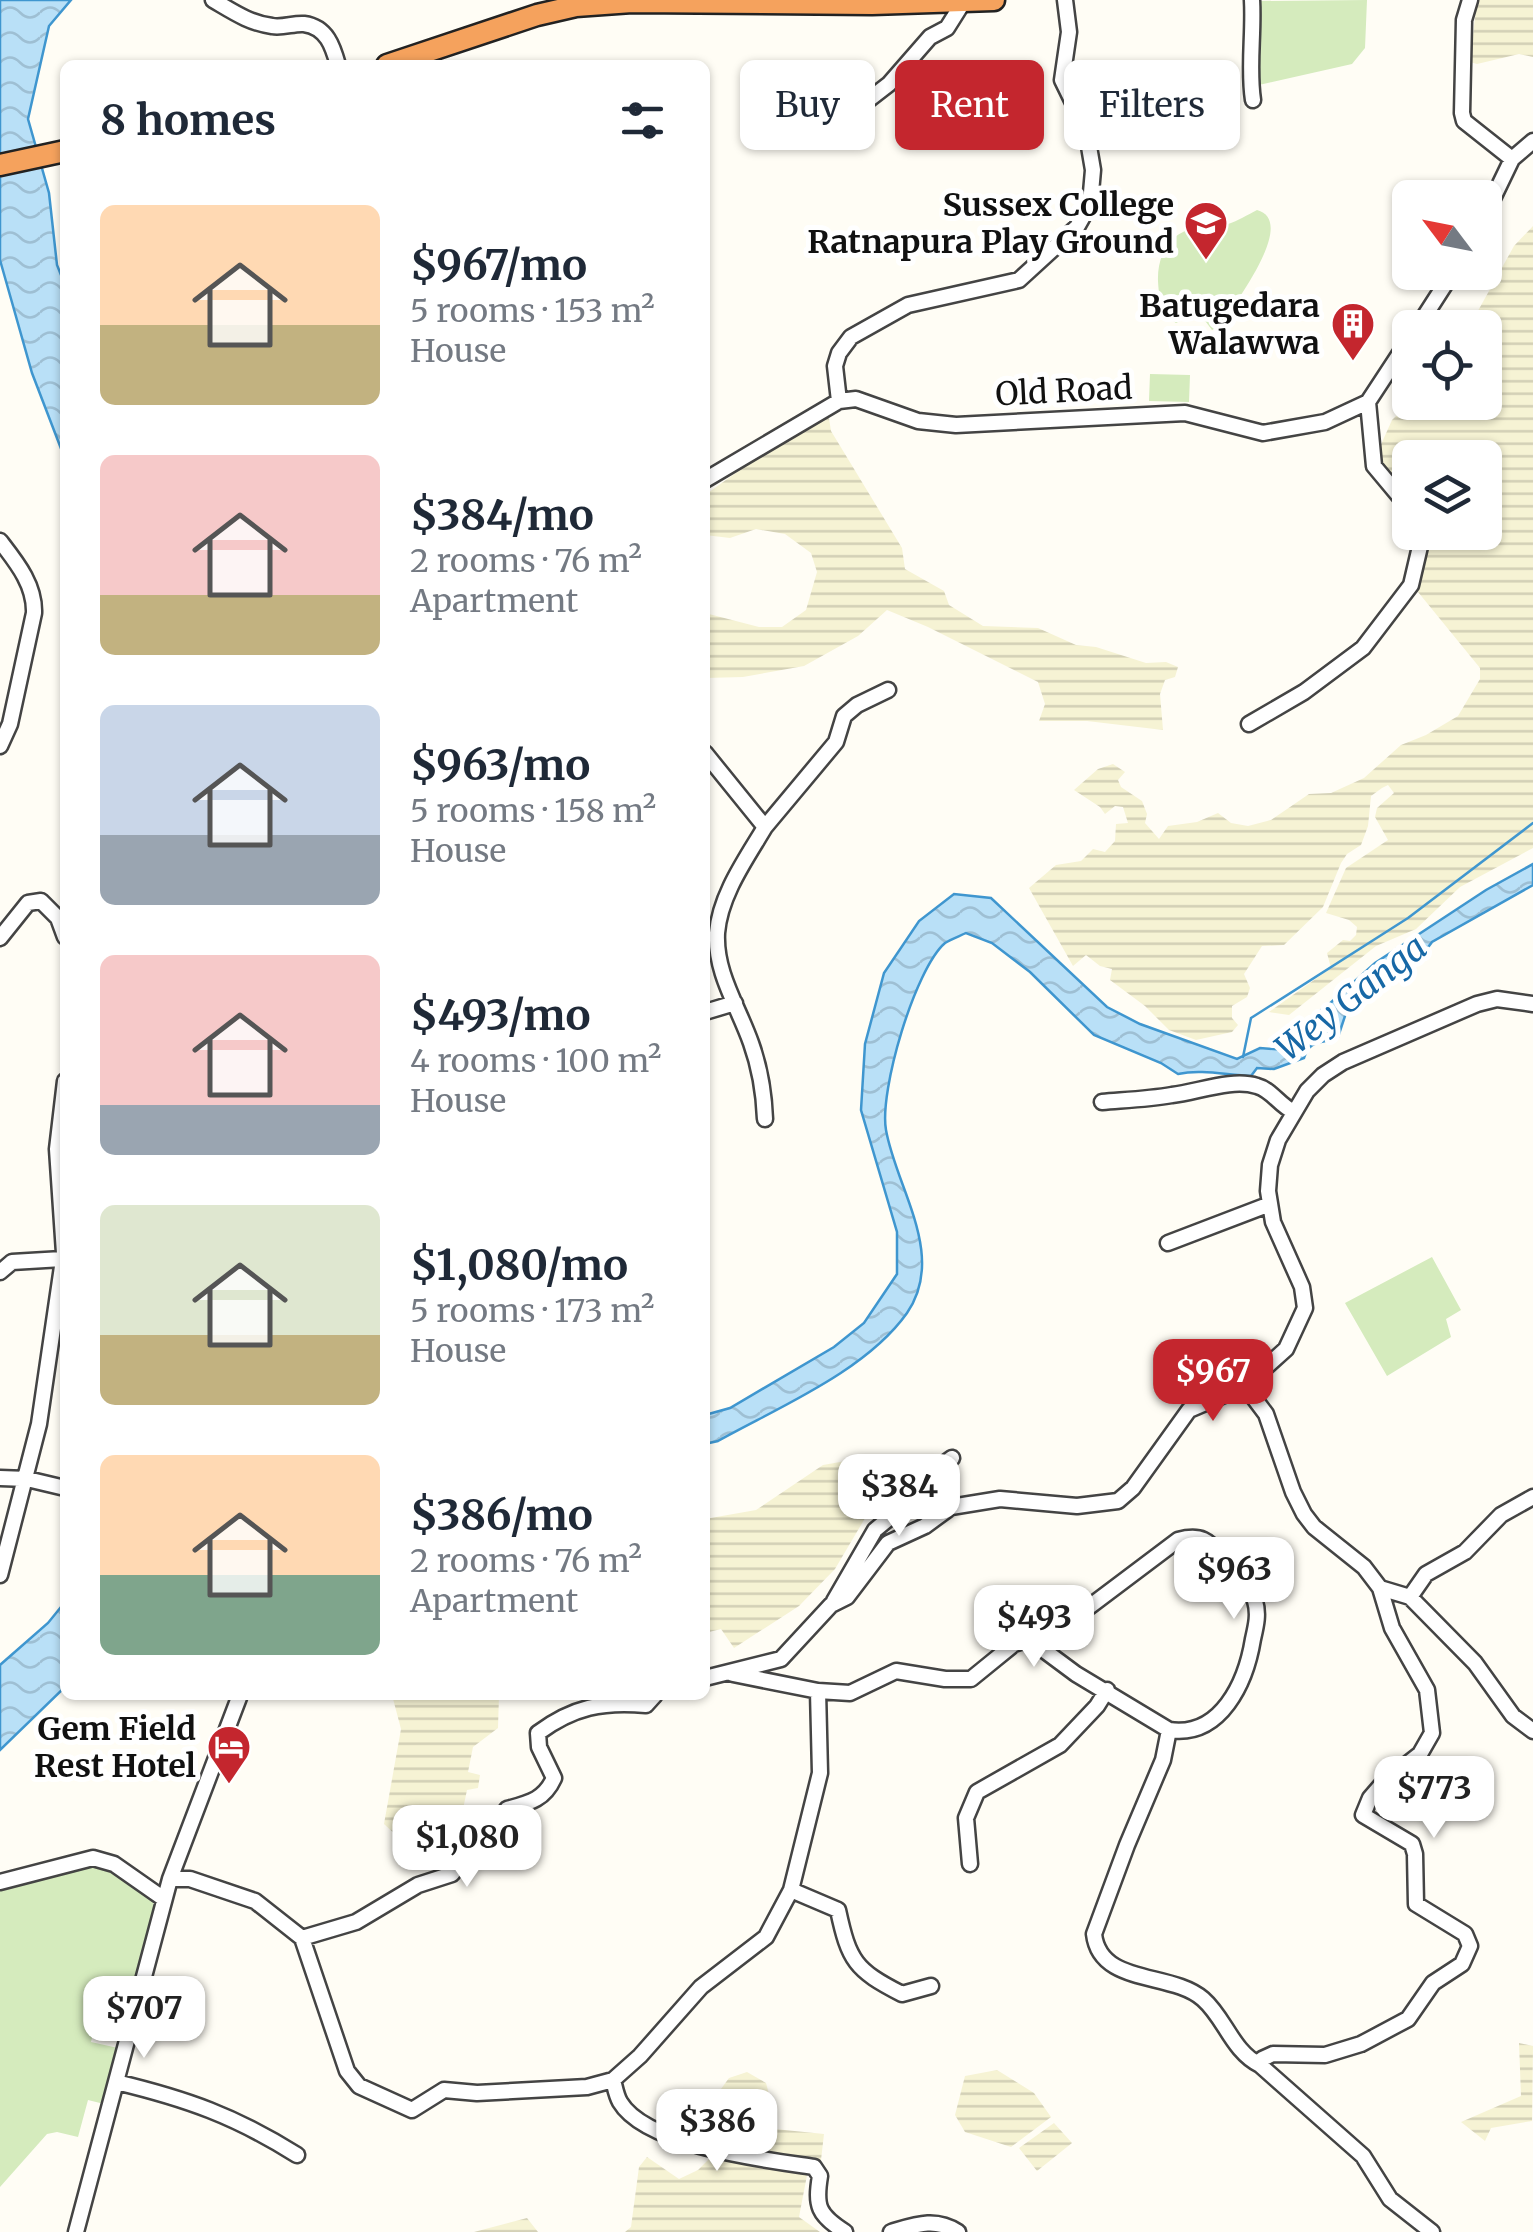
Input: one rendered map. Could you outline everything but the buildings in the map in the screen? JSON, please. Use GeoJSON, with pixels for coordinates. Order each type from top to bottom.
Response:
{"type":"FeatureCollection","features":[{"type":"Feature","properties":{"kind":"highway"},"geometry":{"type":"LineString","coordinates":[[403,60],[576,6],[632,1],[994,0]]}},
{"type":"Feature","properties":{"kind":"highway"},"geometry":{"type":"LineString","coordinates":[[0,165],[60,152]]}},
{"type":"Feature","properties":{"kind":"street"},"geometry":{"type":"LineString","coordinates":[[213,0],[249,21],[276,27],[304,24],[318,29],[331,42],[336,60]]}},
{"type":"Feature","properties":{"kind":"street"},"geometry":{"type":"LineString","coordinates":[[710,477],[838,401],[835,366],[851,337],[908,305],[1019,280],[1077,227],[1090,204],[1093,170],[1086,129],[1062,80],[1070,32],[1064,0]]}},
{"type":"Feature","properties":{"kind":"street"},"geometry":{"type":"LineString","coordinates":[[1252,0],[1253,100]]}},
{"type":"Feature","properties":{"kind":"street"},"geometry":{"type":"LineString","coordinates":[[1470,0],[1464,20],[1464,121],[1512,159]]}},
{"type":"Feature","properties":{"kind":"street"},"geometry":{"type":"LineString","coordinates":[[875,95],[930,37],[946,28],[964,1]]}},
{"type":"Feature","properties":{"kind":"street"},"geometry":{"type":"LineString","coordinates":[[1512,159],[1533,142]]}},
{"type":"Feature","properties":{"kind":"street"},"geometry":{"type":"LineString","coordinates":[[1502,184],[1512,159]]}},
{"type":"Feature","properties":{"kind":"street"},"geometry":{"type":"LineString","coordinates":[[1392,365],[1368,402],[1374,466],[1392,488]]}},
{"type":"Feature","properties":{"kind":"street","name":"Old Road"},"geometry":{"type":"LineString","coordinates":[[838,401],[856,399],[918,422],[956,424],[1185,413],[1264,433],[1324,422],[1368,402]]}},
{"type":"Feature","properties":{"kind":"street"},"geometry":{"type":"LineString","coordinates":[[0,541],[17,562],[35,596],[10,724],[0,746]]}},
{"type":"Feature","properties":{"kind":"street"},"geometry":{"type":"LineString","coordinates":[[1250,724],[1304,692],[1363,648],[1411,585],[1419,550]]}},
{"type":"Feature","properties":{"kind":"street"},"geometry":{"type":"LineString","coordinates":[[765,1119],[763,1086],[752,1044],[718,964],[718,929],[732,883],[765,827],[836,742],[844,716],[888,690]]}},
{"type":"Feature","properties":{"kind":"street"},"geometry":{"type":"LineString","coordinates":[[710,758],[765,827]]}},
{"type":"Feature","properties":{"kind":"street"},"geometry":{"type":"LineString","coordinates":[[0,938],[28,903],[41,900],[60,923]]}},
{"type":"Feature","properties":{"kind":"street"},"geometry":{"type":"LineString","coordinates":[[831,1606],[847,1597],[888,1543],[925,1526],[951,1507],[1000,1500],[1077,1506],[1118,1501],[1133,1488],[1189,1410],[1245,1386],[1286,1350],[1305,1308],[1302,1287],[1273,1222],[1270,1165],[1278,1140],[1307,1091],[1322,1074],[1343,1062],[1477,1004],[1498,999],[1533,1004]]}},
{"type":"Feature","properties":{"kind":"street"},"geometry":{"type":"LineString","coordinates":[[710,1010],[734,1003]]}},
{"type":"Feature","properties":{"kind":"street"},"geometry":{"type":"LineString","coordinates":[[1102,1102],[1242,1084],[1259,1086],[1270,1092],[1277,1104],[1294,1112]]}},
{"type":"Feature","properties":{"kind":"street"},"geometry":{"type":"LineString","coordinates":[[60,1119],[56,1149],[60,1222]]}},
{"type":"Feature","properties":{"kind":"street"},"geometry":{"type":"LineString","coordinates":[[1168,1243],[1270,1204]]}},
{"type":"Feature","properties":{"kind":"street"},"geometry":{"type":"LineString","coordinates":[[0,1272],[12,1262],[60,1259]]}},
{"type":"Feature","properties":{"kind":"street"},"geometry":{"type":"LineString","coordinates":[[0,1575],[40,1424],[60,1274]]}},
{"type":"Feature","properties":{"kind":"street"},"geometry":{"type":"LineString","coordinates":[[1245,1386],[1266,1414],[1304,1514],[1314,1527],[1364,1567],[1380,1588],[1392,1628],[1427,1690],[1432,1733],[1420,1754],[1370,1798],[1363,1815],[1412,1844],[1416,1854],[1416,1904],[1465,1934],[1470,1946],[1462,1964],[1433,1983],[1408,2019],[1361,2044],[1325,2055],[1273,2054],[1262,2059],[1260,2065]]}},
{"type":"Feature","properties":{"kind":"street"},"geometry":{"type":"LineString","coordinates":[[710,1677],[781,1659],[831,1606],[875,1530],[912,1499],[922,1480],[952,1458]]}},
{"type":"Feature","properties":{"kind":"street"},"geometry":{"type":"LineString","coordinates":[[0,1478],[28,1479],[60,1487]]}},
{"type":"Feature","properties":{"kind":"street"},"geometry":{"type":"LineString","coordinates":[[1410,1596],[1426,1574],[1465,1552],[1501,1515],[1533,1497]]}},
{"type":"Feature","properties":{"kind":"street"},"geometry":{"type":"LineString","coordinates":[[728,1673],[818,1692],[850,1692],[896,1671],[945,1680],[971,1679],[1023,1641],[1041,1648],[1076,1674],[1169,1730],[1181,1732],[1198,1728],[1218,1716],[1248,1668],[1257,1618],[1248,1584],[1206,1538],[1178,1540],[1089,1607]]}},
{"type":"Feature","properties":{"kind":"street"},"geometry":{"type":"LineString","coordinates":[[1380,1588],[1410,1596],[1475,1663],[1513,1716],[1533,1731]]}},
{"type":"Feature","properties":{"kind":"street"},"geometry":{"type":"LineString","coordinates":[[970,1864],[966,1818],[977,1792],[1060,1744],[1107,1690]]}},
{"type":"Feature","properties":{"kind":"street"},"geometry":{"type":"LineString","coordinates":[[170,1879],[190,1879],[255,1901],[302,1938],[347,2072],[359,2086],[400,2108],[422,2107],[436,2092],[444,2090],[477,2093],[587,2087],[613,2080],[640,2056],[701,1987],[766,1937],[791,1890],[820,1773],[818,1692]]}},
{"type":"Feature","properties":{"kind":"street"},"geometry":{"type":"LineString","coordinates":[[76,2232],[164,1898],[238,1700]]}},
{"type":"Feature","properties":{"kind":"street"},"geometry":{"type":"LineString","coordinates":[[302,1938],[356,1922],[418,1885],[452,1874],[468,1852],[491,1837],[507,1809],[537,1801],[554,1778],[539,1747],[538,1732],[562,1716],[612,1702],[646,1705],[650,1700]]}},
{"type":"Feature","properties":{"kind":"street"},"geometry":{"type":"LineString","coordinates":[[1169,1730],[1163,1760],[1126,1845],[1094,1934],[1096,1948],[1102,1958],[1115,1966],[1204,1999],[1236,2044],[1363,2156],[1390,2199],[1432,2232]]}},
{"type":"Feature","properties":{"kind":"street"},"geometry":{"type":"LineString","coordinates":[[0,1882],[93,1858],[114,1864],[164,1898]]}},
{"type":"Feature","properties":{"kind":"street"},"geometry":{"type":"LineString","coordinates":[[791,1890],[838,1910],[851,1957],[872,1978],[902,1994],[931,1986]]}},
{"type":"Feature","properties":{"kind":"street"},"geometry":{"type":"LineString","coordinates":[[613,2080],[621,2104],[638,2120],[710,2151],[814,2167],[820,2176],[818,2209],[845,2232]]}},
{"type":"Feature","properties":{"kind":"street"},"geometry":{"type":"LineString","coordinates":[[116,2082],[210,2108],[258,2130],[297,2155]]}},
{"type":"Feature","properties":{"kind":"street"},"geometry":{"type":"LineString","coordinates":[[891,2232],[929,2222],[958,2232]]}},
{"type":"Feature","properties":{"kind":"shaded area"},"geometry":{"type":"Polygon","coordinates":[[[1477,0],[1533,0],[1533,57],[1519,54],[1477,64],[1470,62],[1477,0]]]}},
{"type":"Feature","properties":{"kind":"shaded area"},"geometry":{"type":"Polygon","coordinates":[[[1533,226],[1533,848],[1460,887],[1416,929],[1376,946],[1289,1015],[1269,1012],[1331,968],[1327,953],[1356,935],[1357,927],[1349,920],[1326,913],[1346,868],[1388,840],[1375,817],[1377,808],[1394,793],[1388,785],[1382,788],[1371,796],[1368,826],[1361,845],[1341,863],[1323,907],[1284,945],[1262,946],[1244,974],[1250,988],[1247,997],[1232,1006],[1232,1018],[1238,1025],[1232,1032],[1196,1040],[1169,1030],[1110,980],[1112,969],[1100,966],[1086,955],[1073,966],[1029,888],[1056,865],[1081,861],[1093,849],[1105,852],[1115,841],[1116,824],[1128,823],[1123,807],[1115,806],[1105,814],[1074,790],[1098,769],[1113,764],[1125,772],[1118,780],[1121,787],[1142,801],[1147,814],[1145,823],[1159,839],[1168,826],[1197,822],[1218,813],[1231,823],[1248,826],[1271,820],[1309,794],[1331,793],[1364,778],[1401,745],[1458,716],[1480,679],[1480,668],[1418,592],[1418,580],[1427,550],[1502,550],[1502,440],[1392,440],[1392,477],[1380,460],[1379,449],[1392,420],[1502,420],[1502,310],[1478,310],[1490,290],[1502,290],[1502,268],[1514,246],[1533,226]]]}},
{"type":"Feature","properties":{"kind":"shaded area"},"geometry":{"type":"Polygon","coordinates":[[[828,412],[831,431],[902,548],[905,569],[944,591],[949,605],[983,626],[1038,628],[1076,645],[1178,667],[1175,677],[1165,680],[1160,694],[1163,730],[1087,721],[1039,721],[1045,704],[1038,682],[887,610],[858,636],[804,666],[743,677],[710,678],[710,614],[759,627],[782,627],[806,610],[817,572],[811,553],[785,534],[756,529],[730,538],[710,536],[710,491],[828,412]]]}},
{"type":"Feature","properties":{"kind":"shaded area"},"geometry":{"type":"Polygon","coordinates":[[[857,1459],[878,1471],[874,1503],[835,1569],[799,1606],[734,1648],[721,1629],[710,1632],[710,1518],[756,1510],[823,1465],[857,1459]]]}},
{"type":"Feature","properties":{"kind":"shaded area"},"geometry":{"type":"Polygon","coordinates":[[[393,1700],[499,1700],[498,1728],[473,1747],[468,1772],[480,1775],[478,1788],[467,1790],[454,1826],[432,1852],[422,1835],[398,1837],[384,1824],[401,1729],[393,1700]]]}},
{"type":"Feature","properties":{"kind":"shaded area"},"geometry":{"type":"Polygon","coordinates":[[[1519,2043],[1533,2046],[1532,2121],[1491,2128],[1485,2141],[1461,2122],[1521,2096],[1519,2043]]]}},
{"type":"Feature","properties":{"kind":"shaded area"},"geometry":{"type":"Polygon","coordinates":[[[997,2070],[1034,2093],[1051,2117],[1011,2147],[965,2132],[955,2115],[965,2076],[997,2070]]]}},
{"type":"Feature","properties":{"kind":"shaded area"},"geometry":{"type":"Polygon","coordinates":[[[747,2072],[766,2083],[773,2110],[765,2128],[824,2134],[821,2160],[716,2148],[709,2126],[713,2100],[729,2078],[747,2072]]]}},
{"type":"Feature","properties":{"kind":"shaded area"},"geometry":{"type":"Polygon","coordinates":[[[1054,2123],[1072,2143],[1037,2171],[1019,2148],[1054,2123]]]}},
{"type":"Feature","properties":{"kind":"shaded area"},"geometry":{"type":"Polygon","coordinates":[[[647,2157],[679,2179],[698,2170],[711,2157],[808,2170],[799,2217],[820,2232],[625,2232],[631,2227],[639,2167],[647,2157]]]}},
{"type":"Feature","properties":{"kind":"shaded area"},"geometry":{"type":"Polygon","coordinates":[[[527,2218],[538,2232],[474,2232],[527,2218]]]}},
{"type":"Feature","properties":{"kind":"green space"},"geometry":{"type":"Polygon","coordinates":[[[1367,0],[1365,48],[1352,64],[1259,85],[1254,79],[1257,1],[1367,0]]]}},
{"type":"Feature","properties":{"kind":"green space"},"geometry":{"type":"Polygon","coordinates":[[[1257,210],[1268,217],[1271,230],[1267,247],[1220,326],[1212,330],[1203,318],[1188,317],[1176,323],[1164,310],[1159,293],[1162,254],[1172,240],[1187,230],[1224,225],[1257,210]]]}},
{"type":"Feature","properties":{"kind":"green space"},"geometry":{"type":"Polygon","coordinates":[[[1150,374],[1190,375],[1189,402],[1149,401],[1150,374]]]}},
{"type":"Feature","properties":{"kind":"green space"},"geometry":{"type":"Polygon","coordinates":[[[1432,1257],[1461,1310],[1446,1319],[1451,1337],[1387,1376],[1345,1303],[1432,1257]]]}},
{"type":"Feature","properties":{"kind":"green space"},"geometry":{"type":"Polygon","coordinates":[[[99,1864],[151,1897],[154,1905],[129,2005],[101,2000],[91,2042],[118,2048],[104,2104],[88,2100],[78,2137],[47,2134],[0,2187],[0,1887],[99,1864]]]}},
{"type":"Feature","properties":{"kind":"water"},"geometry":{"type":"Polygon","coordinates":[[[0,0],[71,0],[49,26],[28,119],[49,193],[60,272],[60,446],[32,373],[0,260],[0,0]]]}},
{"type":"Feature","properties":{"kind":"water","name":"Wey Ganga"},"geometry":{"type":"Polygon","coordinates":[[[1533,864],[1533,885],[1432,942],[1417,962],[1348,1007],[1338,1037],[1313,1045],[1304,1058],[1274,1069],[1257,1068],[1251,1076],[1178,1074],[1094,1035],[1030,972],[992,943],[966,933],[945,943],[911,1003],[894,1061],[885,1112],[891,1152],[921,1245],[918,1291],[907,1313],[869,1353],[794,1401],[710,1443],[710,1414],[730,1408],[834,1347],[864,1323],[897,1274],[897,1232],[861,1110],[865,1044],[884,973],[919,921],[954,894],[991,898],[1107,1007],[1140,1024],[1237,1059],[1260,1048],[1285,1050],[1291,1031],[1327,1006],[1375,963],[1533,864]]]}},
{"type":"Feature","properties":{"kind":"water"},"geometry":{"type":"Polygon","coordinates":[[[60,1608],[60,1692],[0,1750],[0,1665],[60,1608]]]}},
{"type":"Feature","properties":{"kind":"waterway","name":"Wey Ganga"},"geometry":{"type":"LineString","coordinates":[[1243,1057],[1251,1018],[1408,918],[1533,823]]}},
{"type":"Feature","properties":{"kind":"place","name":"Sussex College Ratnapura Play Ground"},"geometry":{"type":"Point","coordinates":[1206,261]}},
{"type":"Feature","properties":{"kind":"place","name":"Batugedara Walawwa"},"geometry":{"type":"Point","coordinates":[1353,362]}},
{"type":"Feature","properties":{"kind":"place","name":"Gem Field Rest Hotel"},"geometry":{"type":"Point","coordinates":[229,1785]}}]}
